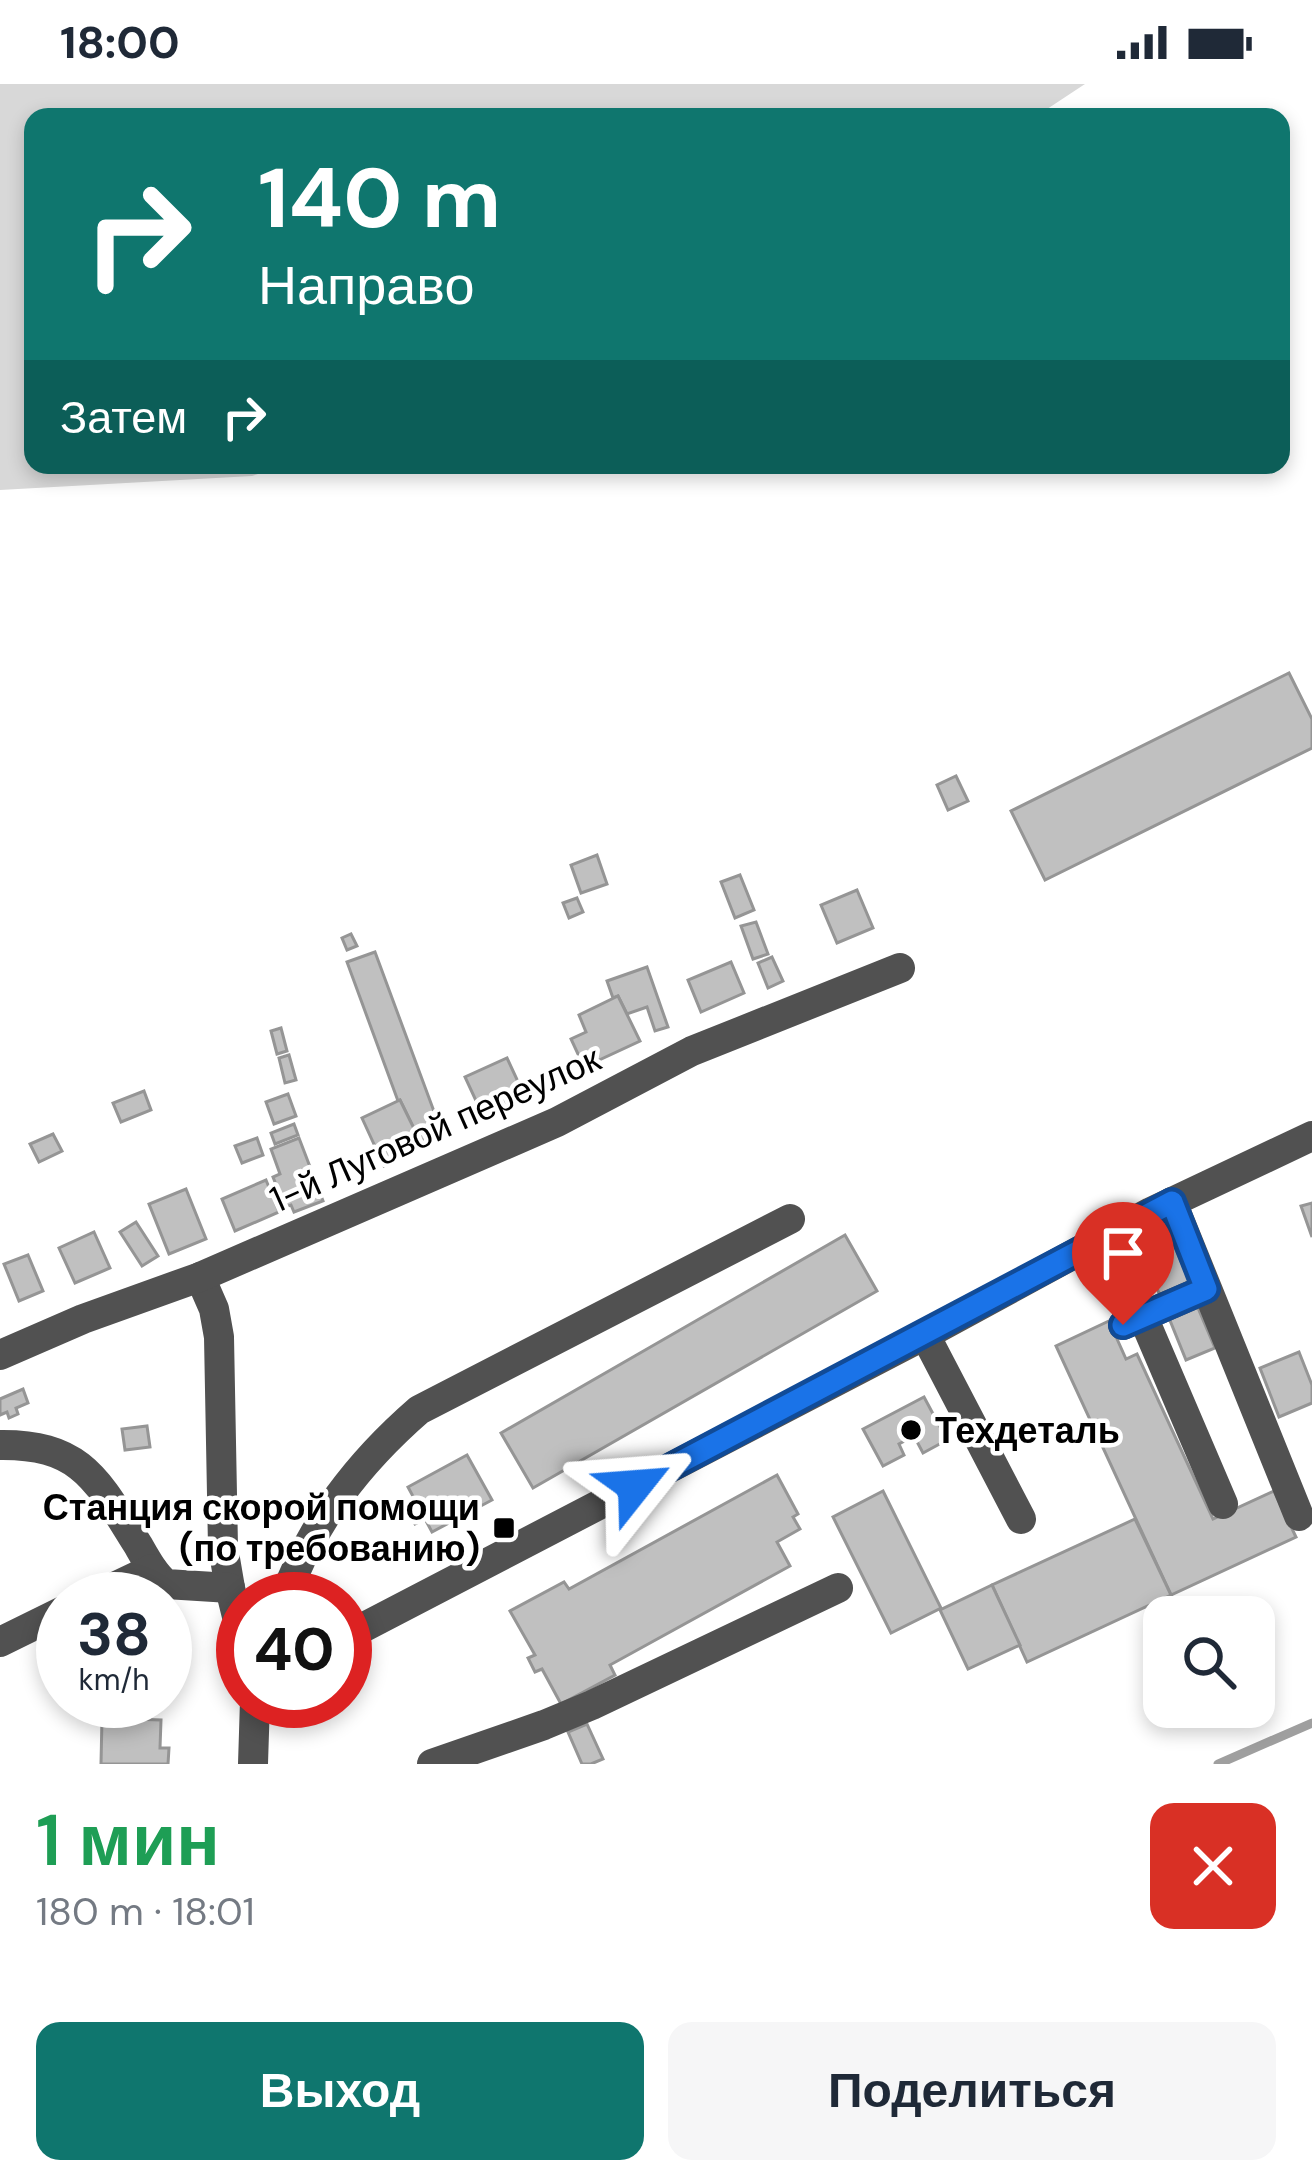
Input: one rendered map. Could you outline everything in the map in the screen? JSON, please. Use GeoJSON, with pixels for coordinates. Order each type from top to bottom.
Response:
{"type":"FeatureCollection","features":[{"type":"Feature","properties":{"kind":"street","name":"1-й Луговой переулок"},"geometry":{"type":"LineString","coordinates":[[0,1355],[200,1277],[557,1122],[692,1051],[900,968]]}},
{"type":"Feature","properties":{"kind":"street"},"geometry":{"type":"LineString","coordinates":[[372,1623],[1172,1202],[1312,1136]]}},
{"type":"Feature","properties":{"kind":"street"},"geometry":{"type":"LineString","coordinates":[[1172,1202],[1299,1516]]}},
{"type":"Feature","properties":{"kind":"street"},"geometry":{"type":"LineString","coordinates":[[294,1572],[344,1487],[419,1410],[790,1219]]}},
{"type":"Feature","properties":{"kind":"street"},"geometry":{"type":"LineString","coordinates":[[200,1277],[214,1309],[219,1337],[220,1494],[227,1572]]}},
{"type":"Feature","properties":{"kind":"street"},"geometry":{"type":"LineString","coordinates":[[1206,1289],[1133,1321],[1223,1504]]}},
{"type":"Feature","properties":{"kind":"street"},"geometry":{"type":"LineString","coordinates":[[925,1335],[1021,1519]]}},
{"type":"Feature","properties":{"kind":"street"},"geometry":{"type":"LineString","coordinates":[[0,1445],[40,1447],[82,1467],[166,1584],[216,1587]]}},
{"type":"Feature","properties":{"kind":"street"},"geometry":{"type":"LineString","coordinates":[[146,1572],[152,1569]]}},
{"type":"Feature","properties":{"kind":"street"},"geometry":{"type":"LineString","coordinates":[[432,1764],[592,1705],[838,1588]]}},
{"type":"Feature","properties":{"kind":"street"},"geometry":{"type":"LineString","coordinates":[[0,1642],[36,1624]]}},
{"type":"Feature","properties":{"kind":"street"},"geometry":{"type":"LineString","coordinates":[[253,1764],[254,1728]]}},
{"type":"Feature","properties":{"kind":"shaded area"},"geometry":{"type":"Polygon","coordinates":[[[0,84],[1085,84],[1049,108],[24,108],[24,474],[258,474],[0,490],[0,84]]]}},
{"type":"Feature","properties":{"kind":"building"},"geometry":{"type":"Polygon","coordinates":[[[1289,673],[1312,719],[1312,748],[1045,880],[1011,811],[1289,673]]]}},
{"type":"Feature","properties":{"kind":"building"},"geometry":{"type":"Polygon","coordinates":[[[956,776],[968,801],[948,810],[937,785],[956,776]]]}},
{"type":"Feature","properties":{"kind":"building"},"geometry":{"type":"Polygon","coordinates":[[[597,855],[607,884],[581,893],[571,865],[597,855]]]}},
{"type":"Feature","properties":{"kind":"building"},"geometry":{"type":"Polygon","coordinates":[[[740,875],[754,910],[735,918],[721,882],[740,875]]]}},
{"type":"Feature","properties":{"kind":"building"},"geometry":{"type":"Polygon","coordinates":[[[857,890],[873,928],[837,943],[821,905],[857,890]]]}},
{"type":"Feature","properties":{"kind":"building"},"geometry":{"type":"Polygon","coordinates":[[[577,898],[583,912],[569,918],[563,903],[577,898]]]}},
{"type":"Feature","properties":{"kind":"building"},"geometry":{"type":"Polygon","coordinates":[[[756,922],[768,954],[753,959],[741,926],[756,922]]]}},
{"type":"Feature","properties":{"kind":"building"},"geometry":{"type":"Polygon","coordinates":[[[351,934],[357,946],[347,950],[342,938],[351,934]]]}},
{"type":"Feature","properties":{"kind":"building"},"geometry":{"type":"Polygon","coordinates":[[[375,952],[442,1133],[420,1141],[398,1101],[347,962],[375,952]]]}},
{"type":"Feature","properties":{"kind":"building"},"geometry":{"type":"Polygon","coordinates":[[[772,957],[783,981],[768,988],[758,963],[772,957]]]}},
{"type":"Feature","properties":{"kind":"building"},"geometry":{"type":"Polygon","coordinates":[[[731,962],[744,993],[701,1012],[688,980],[731,962]]]}},
{"type":"Feature","properties":{"kind":"building"},"geometry":{"type":"Polygon","coordinates":[[[647,967],[668,1027],[655,1031],[647,1007],[627,1014],[618,996],[613,998],[607,981],[647,967]]]}},
{"type":"Feature","properties":{"kind":"building"},"geometry":{"type":"Polygon","coordinates":[[[618,996],[640,1041],[584,1067],[571,1039],[586,1032],[579,1015],[618,996]]]}},
{"type":"Feature","properties":{"kind":"building"},"geometry":{"type":"Polygon","coordinates":[[[281,1028],[287,1051],[277,1054],[271,1031],[281,1028]]]}},
{"type":"Feature","properties":{"kind":"building"},"geometry":{"type":"Polygon","coordinates":[[[289,1055],[296,1080],[285,1083],[279,1058],[289,1055]]]}},
{"type":"Feature","properties":{"kind":"building"},"geometry":{"type":"Polygon","coordinates":[[[507,1058],[526,1099],[484,1118],[465,1077],[507,1058]]]}},
{"type":"Feature","properties":{"kind":"building"},"geometry":{"type":"Polygon","coordinates":[[[144,1091],[151,1110],[121,1122],[113,1103],[144,1091]]]}},
{"type":"Feature","properties":{"kind":"building"},"geometry":{"type":"Polygon","coordinates":[[[288,1094],[296,1116],[274,1124],[266,1102],[288,1094]]]}},
{"type":"Feature","properties":{"kind":"building"},"geometry":{"type":"Polygon","coordinates":[[[400,1100],[423,1147],[384,1166],[362,1118],[400,1100]]]}},
{"type":"Feature","properties":{"kind":"building"},"geometry":{"type":"Polygon","coordinates":[[[294,1124],[298,1135],[275,1144],[271,1133],[294,1124]]]}},
{"type":"Feature","properties":{"kind":"building"},"geometry":{"type":"Polygon","coordinates":[[[53,1134],[62,1151],[39,1162],[30,1144],[53,1134]]]}},
{"type":"Feature","properties":{"kind":"building"},"geometry":{"type":"Polygon","coordinates":[[[257,1138],[263,1155],[242,1163],[235,1146],[257,1138]]]}},
{"type":"Feature","properties":{"kind":"building"},"geometry":{"type":"Polygon","coordinates":[[[299,1138],[323,1201],[294,1212],[291,1205],[285,1207],[273,1177],[280,1174],[271,1149],[299,1138]]]}},
{"type":"Feature","properties":{"kind":"building"},"geometry":{"type":"Polygon","coordinates":[[[266,1180],[279,1212],[235,1231],[222,1199],[266,1180]]]}},
{"type":"Feature","properties":{"kind":"building"},"geometry":{"type":"Polygon","coordinates":[[[186,1189],[206,1239],[169,1254],[149,1204],[186,1189]]]}},
{"type":"Feature","properties":{"kind":"building"},"geometry":{"type":"Polygon","coordinates":[[[1312,1203],[1312,1237],[1301,1206],[1312,1203]]]}},
{"type":"Feature","properties":{"kind":"building"},"geometry":{"type":"Polygon","coordinates":[[[136,1222],[158,1256],[142,1266],[120,1232],[136,1222]]]}},
{"type":"Feature","properties":{"kind":"building"},"geometry":{"type":"Polygon","coordinates":[[[94,1232],[110,1268],[75,1283],[59,1248],[94,1232]]]}},
{"type":"Feature","properties":{"kind":"building"},"geometry":{"type":"Polygon","coordinates":[[[845,1235],[877,1291],[533,1488],[501,1433],[845,1235]]]}},
{"type":"Feature","properties":{"kind":"building"},"geometry":{"type":"Polygon","coordinates":[[[1173,1243],[1192,1287],[1162,1300],[1143,1256],[1173,1243]]]}},
{"type":"Feature","properties":{"kind":"building"},"geometry":{"type":"Polygon","coordinates":[[[28,1255],[43,1291],[19,1301],[4,1264],[28,1255]]]}},
{"type":"Feature","properties":{"kind":"building"},"geometry":{"type":"Polygon","coordinates":[[[1195,1301],[1215,1348],[1186,1360],[1167,1313],[1195,1301]]]}},
{"type":"Feature","properties":{"kind":"building"},"geometry":{"type":"Polygon","coordinates":[[[1109,1321],[1126,1359],[1137,1354],[1213,1519],[1274,1491],[1296,1537],[1171,1595],[1056,1346],[1109,1321]]]}},
{"type":"Feature","properties":{"kind":"building"},"geometry":{"type":"Polygon","coordinates":[[[1299,1352],[1312,1385],[1312,1403],[1279,1417],[1260,1368],[1299,1352]]]}},
{"type":"Feature","properties":{"kind":"building"},"geometry":{"type":"Polygon","coordinates":[[[23,1389],[28,1403],[9,1418],[7,1412],[0,1415],[0,1399],[23,1389]]]}},
{"type":"Feature","properties":{"kind":"building"},"geometry":{"type":"Polygon","coordinates":[[[924,1397],[947,1440],[923,1453],[914,1436],[899,1444],[904,1455],[883,1466],[863,1429],[924,1397]]]}},
{"type":"Feature","properties":{"kind":"building"},"geometry":{"type":"Polygon","coordinates":[[[147,1426],[150,1447],[125,1450],[122,1429],[147,1426]]]}},
{"type":"Feature","properties":{"kind":"building"},"geometry":{"type":"Polygon","coordinates":[[[467,1455],[492,1500],[432,1532],[425,1519],[415,1524],[405,1505],[415,1500],[408,1487],[467,1455]]]}},
{"type":"Feature","properties":{"kind":"building"},"geometry":{"type":"Polygon","coordinates":[[[777,1475],[798,1514],[793,1517],[800,1529],[777,1542],[790,1566],[610,1665],[615,1675],[561,1704],[542,1669],[535,1672],[528,1658],[535,1655],[510,1611],[564,1582],[569,1589],[777,1475]]]}},
{"type":"Feature","properties":{"kind":"building"},"geometry":{"type":"Polygon","coordinates":[[[883,1491],[941,1608],[891,1633],[833,1517],[883,1491]]]}},
{"type":"Feature","properties":{"kind":"building"},"geometry":{"type":"Polygon","coordinates":[[[1135,1519],[1171,1595],[1143,1596],[1143,1608],[1027,1662],[992,1585],[1135,1519]]]}},
{"type":"Feature","properties":{"kind":"building"},"geometry":{"type":"Polygon","coordinates":[[[992,1585],[1020,1645],[968,1669],[940,1610],[992,1585]]]}},
{"type":"Feature","properties":{"kind":"building"},"geometry":{"type":"Polygon","coordinates":[[[587,1724],[603,1759],[582,1764],[568,1732],[587,1724]]]}},
{"type":"Feature","properties":{"kind":"building"},"geometry":{"type":"Polygon","coordinates":[[[102,1728],[161,1728],[160,1748],[169,1748],[168,1764],[101,1764],[102,1728]]]}},
{"type":"Feature","properties":{"kind":"waterway"},"geometry":{"type":"LineString","coordinates":[[1218,1764],[1312,1723]]}},
{"type":"Feature","properties":{"kind":"place","name":"Техдеталь"},"geometry":{"type":"Point","coordinates":[911,1430]}},
{"type":"Feature","properties":{"kind":"place","name":"Станция скорой помощи (по требованию)"},"geometry":{"type":"Point","coordinates":[504,1528]}},
{"type":"Feature","properties":{"kind":"route"},"geometry":{"type":"LineString","coordinates":[[635,1486],[1172,1202],[1206,1289],[1123,1325]]}}]}
